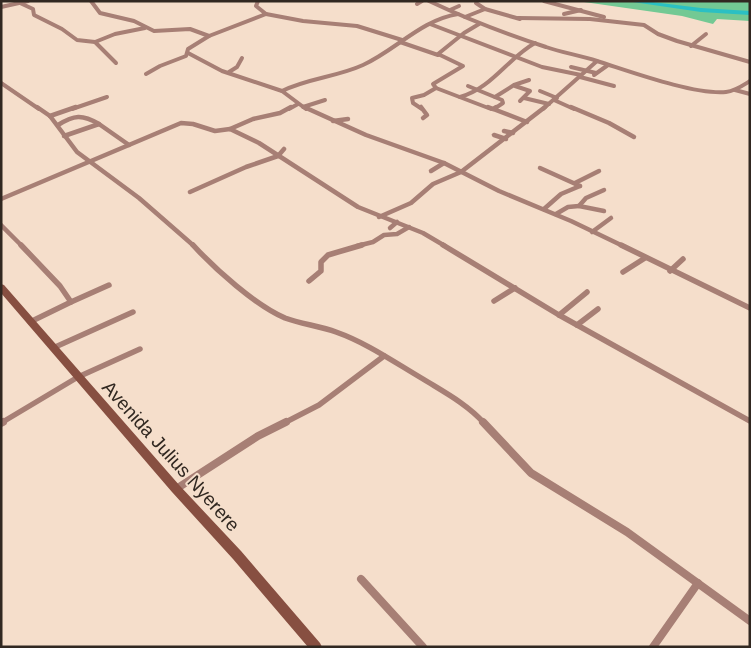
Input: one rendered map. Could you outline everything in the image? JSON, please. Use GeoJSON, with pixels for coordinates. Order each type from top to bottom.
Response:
{"type":"FeatureCollection","features":[{"type":"Feature","properties":{"kind":"street"},"geometry":{"type":"LineString","coordinates":[[1,7],[28,1]]}},
{"type":"Feature","properties":{"kind":"street"},"geometry":{"type":"LineString","coordinates":[[91,1],[100,13],[134,21],[147,28]]}},
{"type":"Feature","properties":{"kind":"street"},"geometry":{"type":"LineString","coordinates":[[258,1],[256,6],[266,14],[303,21],[357,26],[401,41],[463,66],[433,84],[436,88],[480,102],[527,122]]}},
{"type":"Feature","properties":{"kind":"street"},"geometry":{"type":"LineString","coordinates":[[417,4],[422,1]]}},
{"type":"Feature","properties":{"kind":"street"},"geometry":{"type":"LineString","coordinates":[[544,1],[615,21]]}},
{"type":"Feature","properties":{"kind":"street"},"geometry":{"type":"LineString","coordinates":[[431,2],[442,2]]}},
{"type":"Feature","properties":{"kind":"street"},"geometry":{"type":"LineString","coordinates":[[431,2],[479,24],[535,43],[698,90],[721,92],[735,90],[750,81]]}},
{"type":"Feature","properties":{"kind":"street"},"geometry":{"type":"LineString","coordinates":[[20,3],[32,8],[34,15],[62,29],[76,40],[95,42],[135,28],[147,28],[163,32],[190,29],[209,36]]}},
{"type":"Feature","properties":{"kind":"street"},"geometry":{"type":"LineString","coordinates":[[476,3],[485,9],[526,22]]}},
{"type":"Feature","properties":{"kind":"street"},"geometry":{"type":"LineString","coordinates":[[433,8],[440,6]]}},
{"type":"Feature","properties":{"kind":"street"},"geometry":{"type":"LineString","coordinates":[[282,91],[303,82],[362,65],[460,6]]}},
{"type":"Feature","properties":{"kind":"street"},"geometry":{"type":"LineString","coordinates":[[465,17],[485,9]]}},
{"type":"Feature","properties":{"kind":"street"},"geometry":{"type":"LineString","coordinates":[[564,14],[581,10]]}},
{"type":"Feature","properties":{"kind":"street"},"geometry":{"type":"LineString","coordinates":[[189,55],[188,49],[209,36],[266,14]]}},
{"type":"Feature","properties":{"kind":"street"},"geometry":{"type":"LineString","coordinates":[[518,18],[555,17],[615,21],[647,26],[661,36],[750,62]]}},
{"type":"Feature","properties":{"kind":"street"},"geometry":{"type":"LineString","coordinates":[[430,24],[516,59],[614,86]]}},
{"type":"Feature","properties":{"kind":"street"},"geometry":{"type":"LineString","coordinates":[[438,55],[460,36],[479,24]]}},
{"type":"Feature","properties":{"kind":"street"},"geometry":{"type":"LineString","coordinates":[[691,46],[706,34]]}},
{"type":"Feature","properties":{"kind":"street"},"geometry":{"type":"LineString","coordinates":[[480,44],[485,40]]}},
{"type":"Feature","properties":{"kind":"street"},"geometry":{"type":"LineString","coordinates":[[95,42],[99,48],[110,53],[116,63]]}},
{"type":"Feature","properties":{"kind":"street"},"geometry":{"type":"LineString","coordinates":[[466,98],[535,43]]}},
{"type":"Feature","properties":{"kind":"street"},"geometry":{"type":"LineString","coordinates":[[146,74],[160,66],[189,55],[254,84],[282,91],[301,106],[444,163],[500,191],[556,214],[670,271],[750,308]]}},
{"type":"Feature","properties":{"kind":"street"},"geometry":{"type":"LineString","coordinates":[[229,72],[237,67],[242,58]]}},
{"type":"Feature","properties":{"kind":"street"},"geometry":{"type":"LineString","coordinates":[[379,217],[411,203],[433,184],[462,172],[556,99],[597,61]]}},
{"type":"Feature","properties":{"kind":"street"},"geometry":{"type":"LineString","coordinates":[[589,79],[608,65]]}},
{"type":"Feature","properties":{"kind":"street"},"geometry":{"type":"LineString","coordinates":[[571,67],[596,73]]}},
{"type":"Feature","properties":{"kind":"street"},"geometry":{"type":"LineString","coordinates":[[495,97],[529,80]]}},
{"type":"Feature","properties":{"kind":"street"},"geometry":{"type":"LineString","coordinates":[[567,82],[573,84]]}},
{"type":"Feature","properties":{"kind":"street"},"geometry":{"type":"LineString","coordinates":[[1,83],[50,116],[58,125],[69,144],[88,162],[139,198],[193,245],[215,269],[271,310],[286,318],[362,342],[471,410],[531,473],[627,532],[750,621]]}},
{"type":"Feature","properties":{"kind":"street"},"geometry":{"type":"LineString","coordinates":[[468,86],[502,100],[503,103],[493,109]]}},
{"type":"Feature","properties":{"kind":"street"},"geometry":{"type":"LineString","coordinates":[[514,86],[529,90],[530,92],[520,101]]}},
{"type":"Feature","properties":{"kind":"street"},"geometry":{"type":"LineString","coordinates":[[423,118],[427,115],[423,108],[413,103],[412,98],[424,95],[436,88]]}},
{"type":"Feature","properties":{"kind":"street"},"geometry":{"type":"LineString","coordinates":[[735,90],[750,94]]}},
{"type":"Feature","properties":{"kind":"street"},"geometry":{"type":"LineString","coordinates":[[540,92],[609,123],[634,137]]}},
{"type":"Feature","properties":{"kind":"street"},"geometry":{"type":"LineString","coordinates":[[50,116],[107,97]]}},
{"type":"Feature","properties":{"kind":"street"},"geometry":{"type":"LineString","coordinates":[[524,98],[549,104]]}},
{"type":"Feature","properties":{"kind":"street"},"geometry":{"type":"LineString","coordinates":[[1,199],[184,122],[189,122],[210,132],[220,132],[253,119],[325,100]]}},
{"type":"Feature","properties":{"kind":"street"},"geometry":{"type":"LineString","coordinates":[[58,125],[77,115],[84,115],[129,145]]}},
{"type":"Feature","properties":{"kind":"street"},"geometry":{"type":"LineString","coordinates":[[333,120],[348,119]]}},
{"type":"Feature","properties":{"kind":"street"},"geometry":{"type":"LineString","coordinates":[[64,136],[99,124]]}},
{"type":"Feature","properties":{"kind":"street"},"geometry":{"type":"LineString","coordinates":[[230,129],[260,143],[338,196],[379,217],[410,227],[441,243],[559,315],[750,421]]}},
{"type":"Feature","properties":{"kind":"street"},"geometry":{"type":"LineString","coordinates":[[504,131],[514,133]]}},
{"type":"Feature","properties":{"kind":"street"},"geometry":{"type":"LineString","coordinates":[[494,135],[506,139]]}},
{"type":"Feature","properties":{"kind":"street"},"geometry":{"type":"LineString","coordinates":[[190,192],[246,167],[278,156],[284,149]]}},
{"type":"Feature","properties":{"kind":"street"},"geometry":{"type":"LineString","coordinates":[[431,171],[444,163]]}},
{"type":"Feature","properties":{"kind":"street"},"geometry":{"type":"LineString","coordinates":[[540,168],[575,183],[579,187],[561,194],[544,209]]}},
{"type":"Feature","properties":{"kind":"street"},"geometry":{"type":"LineString","coordinates":[[575,183],[599,171]]}},
{"type":"Feature","properties":{"kind":"street"},"geometry":{"type":"LineString","coordinates":[[579,206],[586,198],[604,190]]}},
{"type":"Feature","properties":{"kind":"street"},"geometry":{"type":"LineString","coordinates":[[556,214],[568,207],[579,206],[604,210]]}},
{"type":"Feature","properties":{"kind":"street"},"geometry":{"type":"LineString","coordinates":[[592,232],[611,218]]}},
{"type":"Feature","properties":{"kind":"street"},"geometry":{"type":"LineString","coordinates":[[390,228],[397,222]]}},
{"type":"Feature","properties":{"kind":"street"},"geometry":{"type":"LineString","coordinates":[[1,225],[60,286],[71,302]]}},
{"type":"Feature","properties":{"kind":"street"},"geometry":{"type":"LineString","coordinates":[[309,281],[321,271],[322,260],[328,255],[373,242],[384,235],[397,234],[410,227]]}},
{"type":"Feature","properties":{"kind":"street"},"geometry":{"type":"LineString","coordinates":[[623,272],[645,258]]}},
{"type":"Feature","properties":{"kind":"street"},"geometry":{"type":"LineString","coordinates":[[670,271],[683,259]]}},
{"type":"Feature","properties":{"kind":"street"},"geometry":{"type":"LineString","coordinates":[[30,322],[109,285]]}},
{"type":"Feature","properties":{"kind":"street","name":"Avenida Julius Nyerere"},"geometry":{"type":"LineString","coordinates":[[1,287],[316,647]]}},
{"type":"Feature","properties":{"kind":"street"},"geometry":{"type":"LineString","coordinates":[[494,301],[515,288]]}},
{"type":"Feature","properties":{"kind":"street"},"geometry":{"type":"LineString","coordinates":[[559,315],[587,292]]}},
{"type":"Feature","properties":{"kind":"street"},"geometry":{"type":"LineString","coordinates":[[577,325],[598,309]]}},
{"type":"Feature","properties":{"kind":"street"},"geometry":{"type":"LineString","coordinates":[[53,348],[133,312]]}},
{"type":"Feature","properties":{"kind":"street"},"geometry":{"type":"LineString","coordinates":[[1,423],[78,377],[140,348]]}},
{"type":"Feature","properties":{"kind":"street"},"geometry":{"type":"LineString","coordinates":[[176,489],[258,436],[319,404],[384,356]]}},
{"type":"Feature","properties":{"kind":"street"},"geometry":{"type":"LineString","coordinates":[[361,579],[423,647]]}},
{"type":"Feature","properties":{"kind":"street"},"geometry":{"type":"LineString","coordinates":[[653,647],[698,583]]}},
{"type":"Feature","properties":{"kind":"green space"},"geometry":{"type":"Polygon","coordinates":[[[577,1],[750,1],[750,21],[717,19],[713,24],[682,16],[577,1]]]}},
{"type":"Feature","properties":{"kind":"waterway"},"geometry":{"type":"LineString","coordinates":[[629,1],[701,10],[750,13]]}}]}
